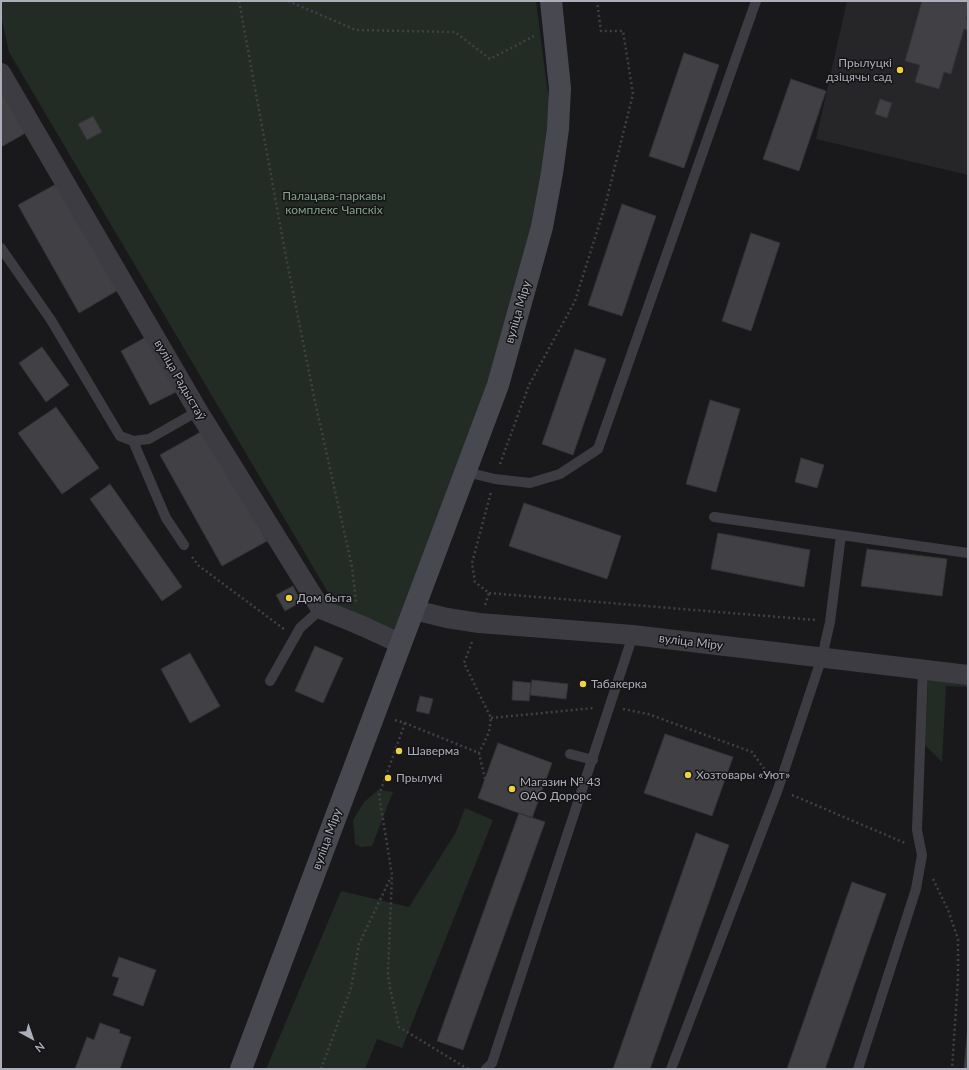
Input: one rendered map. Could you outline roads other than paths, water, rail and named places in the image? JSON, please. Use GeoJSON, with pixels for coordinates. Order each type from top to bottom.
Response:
{"type":"FeatureCollection","features":[{"type":"Feature","properties":{"kind":"street","name":"вуліца Міру"},"geometry":{"type":"LineString","coordinates":[[241,1069],[373,714],[414,610],[498,385],[542,227],[552,173],[558,129],[560,88],[551,1]]}},
{"type":"Feature","properties":{"kind":"street","name":"вуліца Радыстаў"},"geometry":{"type":"LineString","coordinates":[[1,73],[198,411],[321,609]]}},
{"type":"Feature","properties":{"kind":"street"},"geometry":{"type":"LineString","coordinates":[[321,609],[359,624],[401,644]]}},
{"type":"Feature","properties":{"kind":"street","name":"вуліца Міру"},"geometry":{"type":"LineString","coordinates":[[414,610],[447,618],[479,623],[633,635],[968,675]]}},
{"type":"Feature","properties":{"kind":"lane"},"geometry":{"type":"LineString","coordinates":[[466,472],[495,479],[530,484],[560,474],[598,449],[756,1]]}},
{"type":"Feature","properties":{"kind":"lane"},"geometry":{"type":"LineString","coordinates":[[1,248],[51,320],[120,436],[133,441],[149,439],[198,411]]}},
{"type":"Feature","properties":{"kind":"lane"},"geometry":{"type":"LineString","coordinates":[[133,441],[166,518],[184,545]]}},
{"type":"Feature","properties":{"kind":"lane"},"geometry":{"type":"LineString","coordinates":[[714,517],[968,553]]}},
{"type":"Feature","properties":{"kind":"lane"},"geometry":{"type":"LineString","coordinates":[[671,1069],[778,789],[822,657],[830,622],[841,535]]}},
{"type":"Feature","properties":{"kind":"lane"},"geometry":{"type":"LineString","coordinates":[[270,681],[300,628],[321,609]]}},
{"type":"Feature","properties":{"kind":"lane"},"geometry":{"type":"LineString","coordinates":[[486,1069],[492,1063],[633,635]]}},
{"type":"Feature","properties":{"kind":"lane"},"geometry":{"type":"LineString","coordinates":[[858,1069],[916,889],[922,855],[917,830],[923,670]]}},
{"type":"Feature","properties":{"kind":"lane"},"geometry":{"type":"LineString","coordinates":[[570,754],[592,760]]}},
{"type":"Feature","properties":{"kind":"place","name":"Прылуцкі дзіцячы сад"},"geometry":{"type":"Point","coordinates":[900,70]}},
{"type":"Feature","properties":{"kind":"place","name":"Дом быта"},"geometry":{"type":"Point","coordinates":[289,598]}},
{"type":"Feature","properties":{"kind":"place","name":"Табакерка"},"geometry":{"type":"Point","coordinates":[583,684]}},
{"type":"Feature","properties":{"kind":"place","name":"Шаверма"},"geometry":{"type":"Point","coordinates":[399,751]}},
{"type":"Feature","properties":{"kind":"place","name":"Хозтовары «Уют»"},"geometry":{"type":"Point","coordinates":[688,775]}},
{"type":"Feature","properties":{"kind":"place","name":"Прылукі"},"geometry":{"type":"Point","coordinates":[388,778]}},
{"type":"Feature","properties":{"kind":"place","name":"Магазин № 43 ОАО Дорорс"},"geometry":{"type":"Point","coordinates":[512,789]}},
{"type":"Feature","properties":{"kind":"park label","name":"Палацава-паркавы комплекс Чапскіх"},"geometry":{"type":"Point","coordinates":[334,203]}}]}
